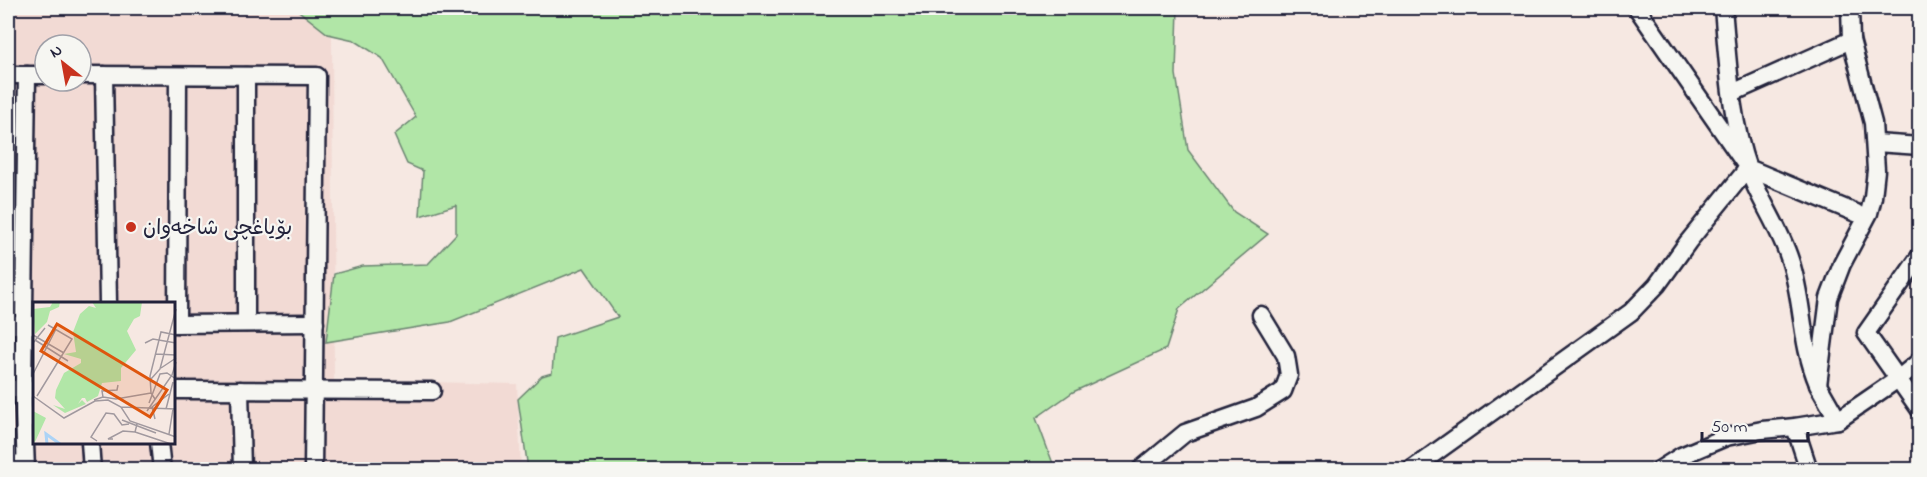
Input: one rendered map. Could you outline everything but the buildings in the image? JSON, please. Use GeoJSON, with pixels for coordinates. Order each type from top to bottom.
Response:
{"type":"FeatureCollection","features":[{"type":"Feature","properties":{"kind":"street"},"geometry":{"type":"LineString","coordinates":[[1637,8],[1748,168],[1790,259],[1797,285],[1809,363],[1818,385],[1838,420]]}},
{"type":"Feature","properties":{"kind":"street"},"geometry":{"type":"LineString","coordinates":[[1723,8],[1737,125],[1748,168]]}},
{"type":"Feature","properties":{"kind":"street"},"geometry":{"type":"LineString","coordinates":[[1818,385],[1829,298],[1842,264],[1863,227],[1873,196],[1876,170],[1876,143],[1851,40],[1850,8]]}},
{"type":"Feature","properties":{"kind":"street"},"geometry":{"type":"LineString","coordinates":[[1732,93],[1851,40]]}},
{"type":"Feature","properties":{"kind":"street"},"geometry":{"type":"LineString","coordinates":[[8,75],[33,75]]}},
{"type":"Feature","properties":{"kind":"street"},"geometry":{"type":"LineString","coordinates":[[8,464],[26,466],[29,436],[22,389],[27,75]]}},
{"type":"Feature","properties":{"kind":"street"},"geometry":{"type":"LineString","coordinates":[[93,75],[317,76],[313,470]]}},
{"type":"Feature","properties":{"kind":"street"},"geometry":{"type":"LineString","coordinates":[[104,75],[108,302]]}},
{"type":"Feature","properties":{"kind":"street"},"geometry":{"type":"LineString","coordinates":[[178,76],[176,324],[315,323]]}},
{"type":"Feature","properties":{"kind":"street"},"geometry":{"type":"LineString","coordinates":[[246,76],[246,323]]}},
{"type":"Feature","properties":{"kind":"street"},"geometry":{"type":"LineString","coordinates":[[1876,143],[1920,146]]}},
{"type":"Feature","properties":{"kind":"street"},"geometry":{"type":"LineString","coordinates":[[1748,168],[1856,213]]}},
{"type":"Feature","properties":{"kind":"street"},"geometry":{"type":"LineString","coordinates":[[1411,470],[1631,312],[1657,285],[1688,242],[1748,168]]}},
{"type":"Feature","properties":{"kind":"street"},"geometry":{"type":"LineString","coordinates":[[1920,256],[1866,333],[1920,410]]}},
{"type":"Feature","properties":{"kind":"street"},"geometry":{"type":"LineString","coordinates":[[1140,470],[1185,433],[1256,408],[1283,390],[1288,375],[1286,356],[1261,315]]}},
{"type":"Feature","properties":{"kind":"street"},"geometry":{"type":"LineString","coordinates":[[1659,470],[1681,456],[1726,437],[1838,420],[1920,361]]}},
{"type":"Feature","properties":{"kind":"street"},"geometry":{"type":"LineString","coordinates":[[176,390],[432,391]]}},
{"type":"Feature","properties":{"kind":"street"},"geometry":{"type":"LineString","coordinates":[[240,390],[242,470]]}},
{"type":"Feature","properties":{"kind":"street"},"geometry":{"type":"LineString","coordinates":[[1795,428],[1809,470]]}},
{"type":"Feature","properties":{"kind":"street"},"geometry":{"type":"LineString","coordinates":[[90,444],[92,470]]}},
{"type":"Feature","properties":{"kind":"street"},"geometry":{"type":"LineString","coordinates":[[159,444],[162,470]]}},
{"type":"Feature","properties":{"kind":"shaded area"},"geometry":{"type":"Polygon","coordinates":[[[8,8],[295,8],[332,37],[334,380],[517,384],[521,469],[8,469],[8,8]]]}},
{"type":"Feature","properties":{"kind":"green space"},"geometry":{"type":"Polygon","coordinates":[[[295,8],[1178,8],[1176,74],[1188,150],[1234,212],[1268,234],[1179,309],[1166,349],[1073,392],[1036,418],[1055,469],[528,469],[518,399],[542,376],[552,373],[555,338],[618,317],[584,268],[450,322],[326,342],[334,274],[363,266],[428,264],[456,234],[456,205],[420,216],[423,171],[407,164],[394,135],[416,117],[382,58],[354,40],[328,34],[295,8]]]}},
{"type":"Feature","properties":{"kind":"place","name":"بۆیاغچی شاخەوان"},"geometry":{"type":"Point","coordinates":[131,227]}}]}
